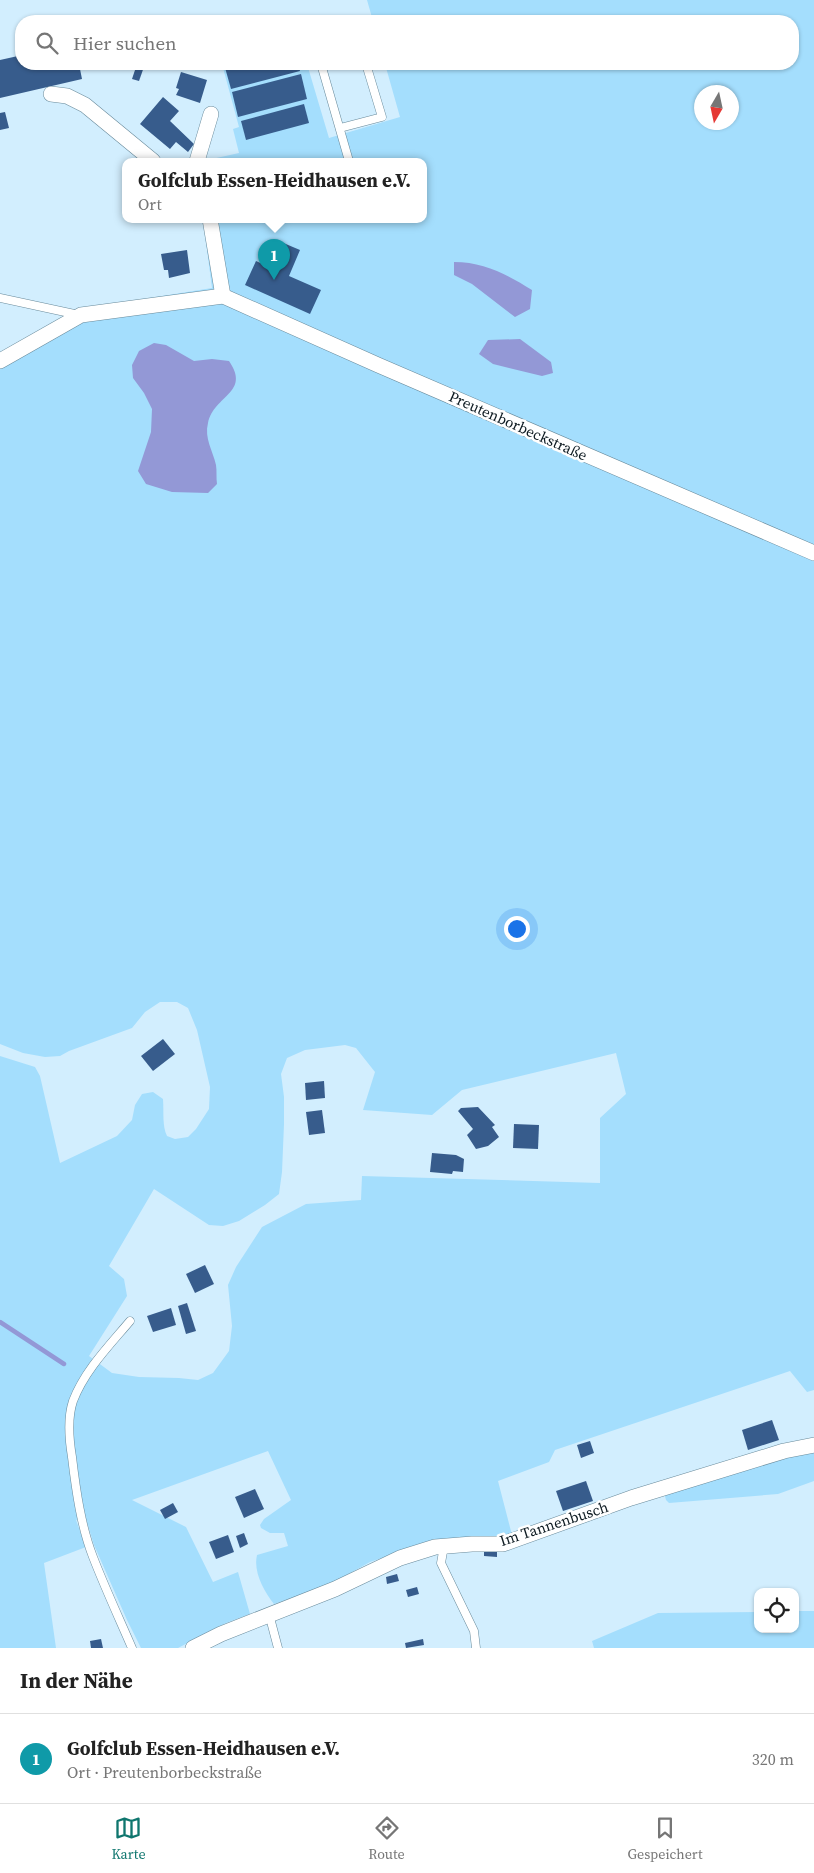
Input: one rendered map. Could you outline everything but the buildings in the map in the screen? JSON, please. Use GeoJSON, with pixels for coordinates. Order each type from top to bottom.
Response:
{"type":"FeatureCollection","features":[{"type":"Feature","properties":{"kind":"street"},"geometry":{"type":"LineString","coordinates":[[51,94],[67,96],[85,105],[149,158]]}},
{"type":"Feature","properties":{"kind":"street"},"geometry":{"type":"LineString","coordinates":[[198,158],[211,114]]}},
{"type":"Feature","properties":{"kind":"street"},"geometry":{"type":"LineString","coordinates":[[0,361],[81,315],[223,296],[211,223]]}},
{"type":"Feature","properties":{"kind":"street","name":"Preutenborbeckstraße"},"geometry":{"type":"LineString","coordinates":[[223,296],[814,553]]}},
{"type":"Feature","properties":{"kind":"street","name":"Im Tannenbusch"},"geometry":{"type":"LineString","coordinates":[[193,1648],[269,1614],[335,1589],[400,1558],[435,1547],[502,1544],[631,1498],[784,1451],[814,1445]]}},
{"type":"Feature","properties":{"kind":"lane"},"geometry":{"type":"LineString","coordinates":[[323,70],[348,158]]}},
{"type":"Feature","properties":{"kind":"lane"},"geometry":{"type":"LineString","coordinates":[[340,128],[382,117],[368,70]]}},
{"type":"Feature","properties":{"kind":"lane"},"geometry":{"type":"LineString","coordinates":[[0,298],[81,315]]}},
{"type":"Feature","properties":{"kind":"lane"},"geometry":{"type":"LineString","coordinates":[[130,1321],[99,1357],[81,1384],[73,1402],[69,1416],[69,1425],[72,1465],[80,1514],[92,1556],[132,1648]]}},
{"type":"Feature","properties":{"kind":"lane"},"geometry":{"type":"LineString","coordinates":[[444,1546],[441,1563],[474,1631],[476,1648]]}},
{"type":"Feature","properties":{"kind":"lane"},"geometry":{"type":"LineString","coordinates":[[269,1614],[278,1648]]}},
{"type":"Feature","properties":{"kind":"shaded area"},"geometry":{"type":"Polygon","coordinates":[[[367,0],[814,0],[814,1390],[807,1392],[790,1371],[555,1450],[549,1462],[498,1481],[512,1535],[421,1545],[370,1562],[327,1586],[274,1604],[258,1575],[257,1555],[288,1546],[284,1533],[270,1533],[261,1528],[260,1525],[264,1519],[291,1500],[268,1451],[132,1500],[186,1527],[213,1582],[238,1572],[250,1614],[226,1623],[178,1648],[141,1648],[94,1545],[85,1516],[76,1520],[86,1547],[44,1563],[56,1648],[0,1648],[0,1056],[35,1067],[40,1076],[60,1163],[117,1136],[132,1120],[135,1105],[142,1094],[153,1092],[163,1099],[164,1123],[167,1136],[175,1139],[188,1137],[196,1129],[209,1109],[210,1087],[197,1030],[188,1008],[177,1002],[160,1002],[145,1012],[132,1028],[60,1056],[45,1057],[23,1053],[0,1044],[0,357],[81,309],[212,288],[204,223],[427,223],[427,158],[216,158],[239,153],[233,129],[239,127],[224,70],[309,70],[329,138],[400,117],[387,70],[799,70],[799,15],[371,15],[367,0]],[[345,1045],[305,1050],[287,1058],[281,1074],[284,1097],[284,1124],[279,1194],[239,1221],[223,1226],[209,1225],[154,1189],[109,1266],[124,1279],[127,1296],[89,1356],[112,1373],[139,1377],[198,1380],[213,1373],[229,1351],[232,1326],[228,1285],[236,1267],[262,1227],[306,1204],[361,1200],[362,1176],[600,1183],[600,1118],[626,1094],[616,1053],[462,1090],[432,1115],[363,1110],[375,1072],[356,1048],[345,1045]]]}},
{"type":"Feature","properties":{"kind":"shaded area"},"geometry":{"type":"Polygon","coordinates":[[[454,262],[475,264],[495,270],[532,290],[530,309],[515,317],[472,284],[454,275],[454,262]]]}},
{"type":"Feature","properties":{"kind":"shaded area"},"geometry":{"type":"Polygon","coordinates":[[[520,339],[551,362],[553,373],[542,376],[493,364],[479,354],[488,340],[520,339]]]}},
{"type":"Feature","properties":{"kind":"shaded area"},"geometry":{"type":"Polygon","coordinates":[[[154,343],[166,345],[194,361],[212,359],[229,361],[235,372],[236,380],[234,387],[217,406],[208,423],[207,434],[216,465],[217,484],[208,493],[172,492],[146,484],[138,471],[151,432],[152,409],[144,393],[133,378],[132,365],[139,351],[154,343]]]}},
{"type":"Feature","properties":{"kind":"shaded area"},"geometry":{"type":"Polygon","coordinates":[[[814,1447],[814,1481],[778,1494],[669,1503],[666,1500],[663,1489],[814,1447]]]}},
{"type":"Feature","properties":{"kind":"shaded area"},"geometry":{"type":"Polygon","coordinates":[[[799,1611],[814,1611],[814,1648],[594,1648],[592,1641],[658,1613],[754,1612],[754,1633],[799,1633],[799,1611]]]}},
{"type":"Feature","properties":{"kind":"waterway"},"geometry":{"type":"LineString","coordinates":[[0,1322],[64,1364]]}},
{"type":"Feature","properties":{"kind":"place","name":"Golfclub Essen-Heidhausen e.V."},"geometry":{"type":"Point","coordinates":[274,280]}}]}
